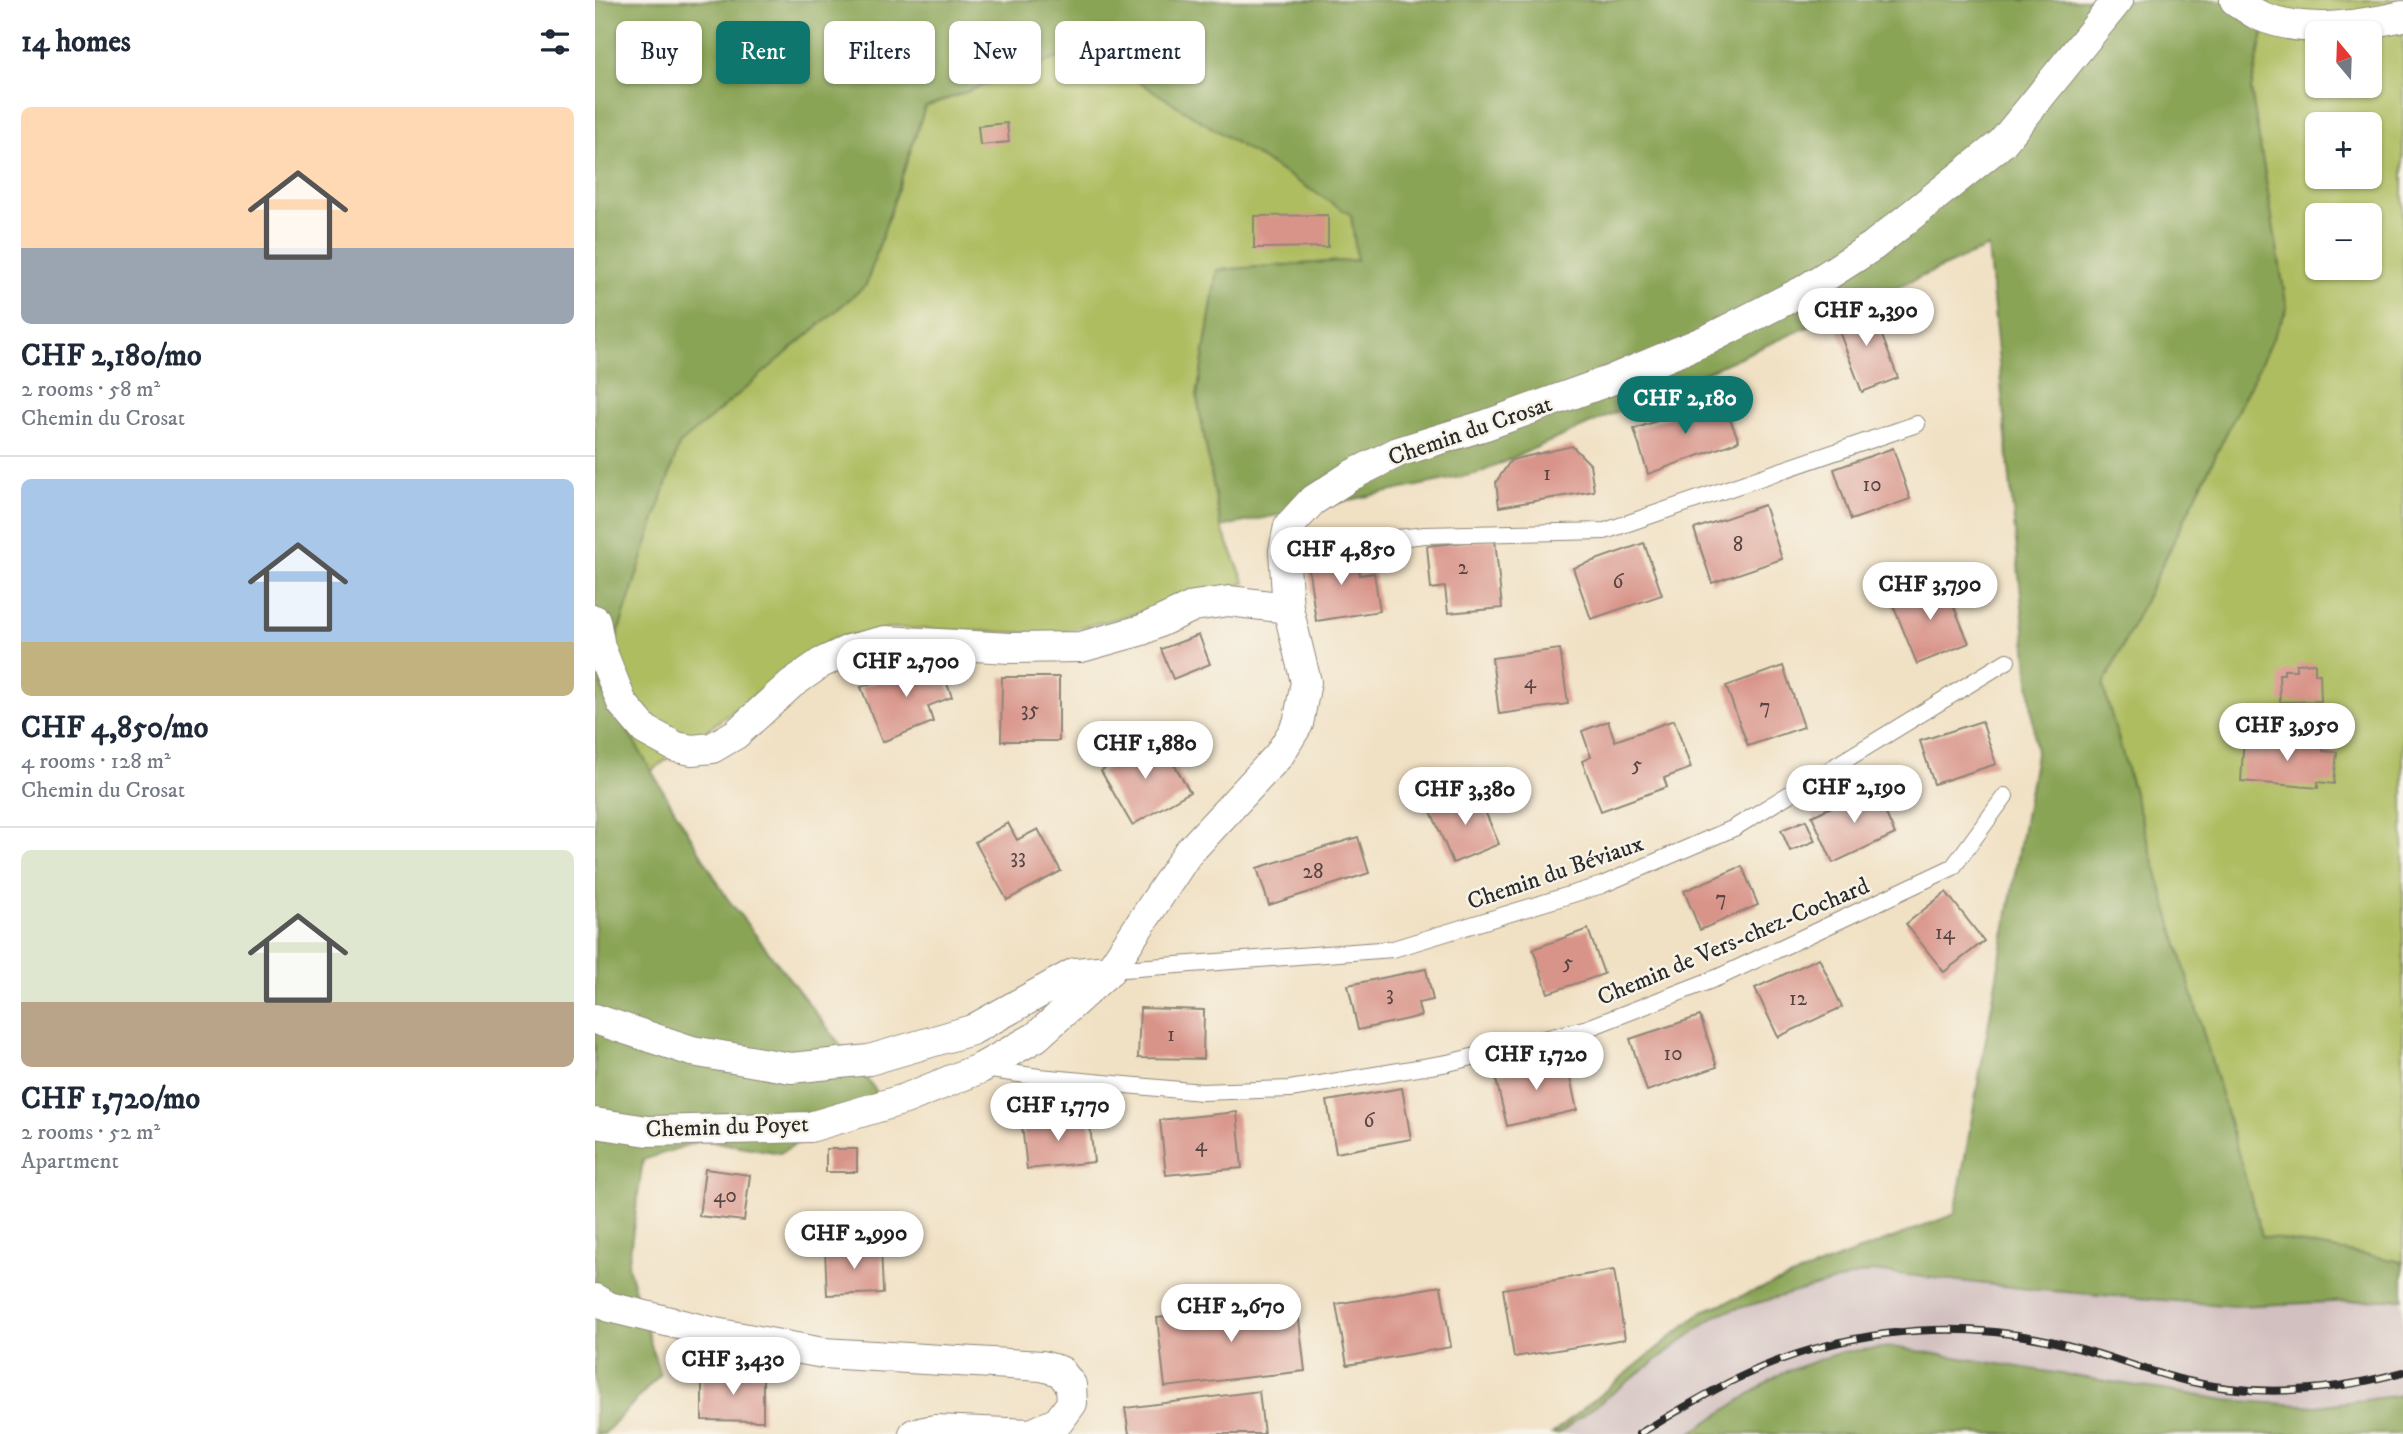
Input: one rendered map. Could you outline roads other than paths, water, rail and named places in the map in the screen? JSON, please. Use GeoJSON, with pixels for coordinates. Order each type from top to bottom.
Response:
{"type":"FeatureCollection","features":[{"type":"Feature","properties":{"kind":"street","name":"Chemin du Crosat"},"geometry":{"type":"LineString","coordinates":[[1110,970],[1187,854],[1279,755],[1298,724],[1306,682],[1288,608],[1284,551],[1289,526],[1312,500],[1352,475],[1398,452],[1486,425],[1611,380],[1709,339],[1803,291],[1873,246],[2002,143],[2118,0]]}},
{"type":"Feature","properties":{"kind":"street"},"geometry":{"type":"LineString","coordinates":[[2235,0],[2258,15],[2292,24],[2358,25],[2403,16]]}},
{"type":"Feature","properties":{"kind":"street"},"geometry":{"type":"LineString","coordinates":[[595,620],[600,647],[622,703],[645,730],[675,747],[692,750],[712,748],[736,734],[790,684],[821,663],[849,650],[885,641],[1010,648],[1081,647],[1142,630],[1194,606],[1229,601],[1288,608]]}},
{"type":"Feature","properties":{"kind":"street"},"geometry":{"type":"LineString","coordinates":[[595,1019],[692,1051],[791,1068],[869,1060],[972,1030],[1075,973],[1110,970]]}},
{"type":"Feature","properties":{"kind":"street","name":"Chemin du Poyet"},"geometry":{"type":"LineString","coordinates":[[595,1123],[647,1131],[810,1127],[905,1099],[981,1068],[1036,1037],[1110,970]]}},
{"type":"Feature","properties":{"kind":"street"},"geometry":{"type":"LineString","coordinates":[[595,1299],[609,1307],[715,1334],[823,1353],[1042,1366],[1060,1371],[1071,1385],[1072,1403],[1058,1422],[1031,1434],[935,1430],[914,1434]]}},
{"type":"Feature","properties":{"kind":"lane"},"geometry":{"type":"LineString","coordinates":[[1284,551],[1425,535],[1605,531],[1917,424]]}},
{"type":"Feature","properties":{"kind":"lane","name":"Chemin du Béviaux"},"geometry":{"type":"LineString","coordinates":[[1110,970],[1393,949],[1602,885],[1734,828],[2007,661]]}},
{"type":"Feature","properties":{"kind":"lane","name":"Chemin de Vers-chez-Cochard"},"geometry":{"type":"LineString","coordinates":[[981,1068],[1038,1077],[1202,1092],[1290,1089],[1448,1063],[1588,1028],[1719,977],[1953,867],[2005,796]]}},
{"type":"Feature","properties":{"kind":"railway"},"geometry":{"type":"LineString","coordinates":[[1639,1434],[1711,1392],[1772,1363],[1847,1341],[1924,1330],[1963,1330],[2041,1339],[2183,1380],[2238,1389],[2266,1391],[2321,1388],[2403,1372]]}}]}
